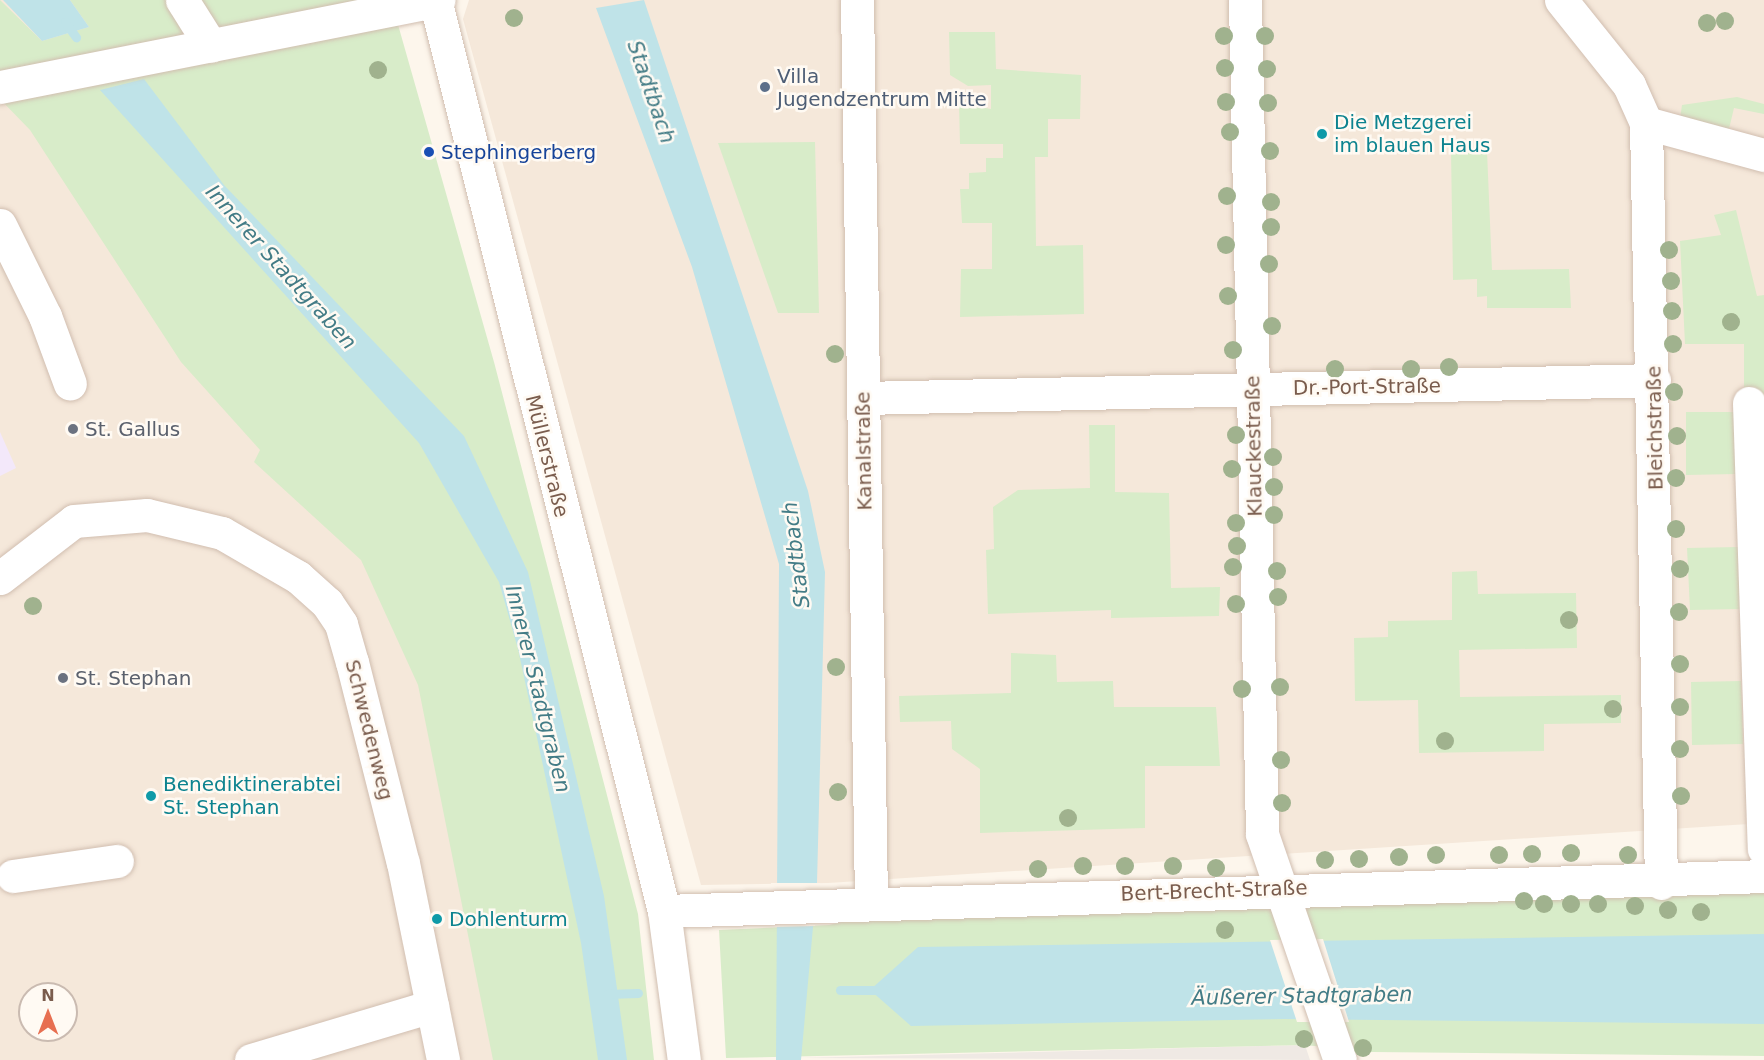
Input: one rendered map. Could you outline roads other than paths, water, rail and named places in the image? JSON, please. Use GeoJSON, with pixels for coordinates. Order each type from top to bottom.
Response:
{"type":"FeatureCollection","features":[{"type":"Feature","properties":{"kind":"street"},"geometry":{"type":"LineString","coordinates":[[182,0],[211,46]]}},
{"type":"Feature","properties":{"kind":"street"},"geometry":{"type":"LineString","coordinates":[[0,87],[436,0]]}},
{"type":"Feature","properties":{"kind":"street","name":"Müllerstraße"},"geometry":{"type":"LineString","coordinates":[[436,0],[664,911],[684,1060]]}},
{"type":"Feature","properties":{"kind":"street","name":"Kanalstraße"},"geometry":{"type":"LineString","coordinates":[[857,0],[871,903]]}},
{"type":"Feature","properties":{"kind":"street","name":"Klauckestraße"},"geometry":{"type":"LineString","coordinates":[[1245,0],[1262,834],[1294,920],[1336,1050]]}},
{"type":"Feature","properties":{"kind":"street","name":"Bleichstraße"},"geometry":{"type":"LineString","coordinates":[[1561,0],[1629,85],[1646,123],[1654,380],[1661,883]]}},
{"type":"Feature","properties":{"kind":"street"},"geometry":{"type":"LineString","coordinates":[[1646,123],[1764,155]]}},
{"type":"Feature","properties":{"kind":"street"},"geometry":{"type":"LineString","coordinates":[[0,225],[45,316],[70,384]]}},
{"type":"Feature","properties":{"kind":"street","name":"Dr.-Port-Straße"},"geometry":{"type":"LineString","coordinates":[[863,398],[1654,380]]}},
{"type":"Feature","properties":{"kind":"street"},"geometry":{"type":"LineString","coordinates":[[1749,404],[1764,849]]}},
{"type":"Feature","properties":{"kind":"street","name":"Schwedenweg"},"geometry":{"type":"LineString","coordinates":[[0,578],[74,521],[147,515],[222,533],[262,554],[298,577],[341,624],[432,1005],[443,1060]]}},
{"type":"Feature","properties":{"kind":"street"},"geometry":{"type":"LineString","coordinates":[[13,876],[117,861]]}},
{"type":"Feature","properties":{"kind":"street","name":"Bert-Brecht-Straße"},"geometry":{"type":"LineString","coordinates":[[664,911],[1283,888],[1661,883],[1764,876]]}},
{"type":"Feature","properties":{"kind":"street"},"geometry":{"type":"LineString","coordinates":[[251,1060],[432,1005]]}},
{"type":"Feature","properties":{"kind":"water"},"geometry":{"type":"Polygon","coordinates":[[[3,0],[70,0],[89,27],[42,41],[3,0]]]}},
{"type":"Feature","properties":{"kind":"water","name":"Stadtbach"},"geometry":{"type":"Polygon","coordinates":[[[644,0],[808,491],[825,572],[817,883],[801,1060],[776,1060],[779,564],[692,267],[596,8],[644,0]]]}},
{"type":"Feature","properties":{"kind":"water"},"geometry":{"type":"Polygon","coordinates":[[[144,79],[224,185],[464,436],[528,572],[604,896],[627,1060],[598,1060],[581,943],[518,649],[499,582],[419,443],[100,90],[144,79]]]}},
{"type":"Feature","properties":{"kind":"water","name":"Äußerer Stadtgraben"},"geometry":{"type":"Polygon","coordinates":[[[1764,934],[1764,1024],[1284,1019],[911,1026],[870,990],[918,947],[1764,934]]]}},
{"type":"Feature","properties":{"kind":"waterway","name":"Innerer Stadtgraben"},"geometry":{"type":"LineString","coordinates":[[65,22],[76,37]]}},
{"type":"Feature","properties":{"kind":"waterway","name":"Äußerer Stadtgraben"},"geometry":{"type":"LineString","coordinates":[[840,990],[883,990]]}},
{"type":"Feature","properties":{"kind":"waterway","name":"Äußerer Stadtgraben"},"geometry":{"type":"LineString","coordinates":[[607,994],[638,993]]}},
{"type":"Feature","properties":{"kind":"place","name":"Villa Jugendzentrum Mitte"},"geometry":{"type":"Point","coordinates":[765,87]}},
{"type":"Feature","properties":{"kind":"place","name":"Die Metzgerei im blauen Haus"},"geometry":{"type":"Point","coordinates":[1322,134]}},
{"type":"Feature","properties":{"kind":"place","name":"Stephingerberg"},"geometry":{"type":"Point","coordinates":[429,152]}},
{"type":"Feature","properties":{"kind":"place","name":"St. Gallus"},"geometry":{"type":"Point","coordinates":[73,429]}},
{"type":"Feature","properties":{"kind":"place","name":"St. Stephan"},"geometry":{"type":"Point","coordinates":[63,678]}},
{"type":"Feature","properties":{"kind":"place","name":"Benediktinerabtei St. Stephan"},"geometry":{"type":"Point","coordinates":[151,796]}},
{"type":"Feature","properties":{"kind":"place","name":"Dohlenturm"},"geometry":{"type":"Point","coordinates":[437,919]}}]}
